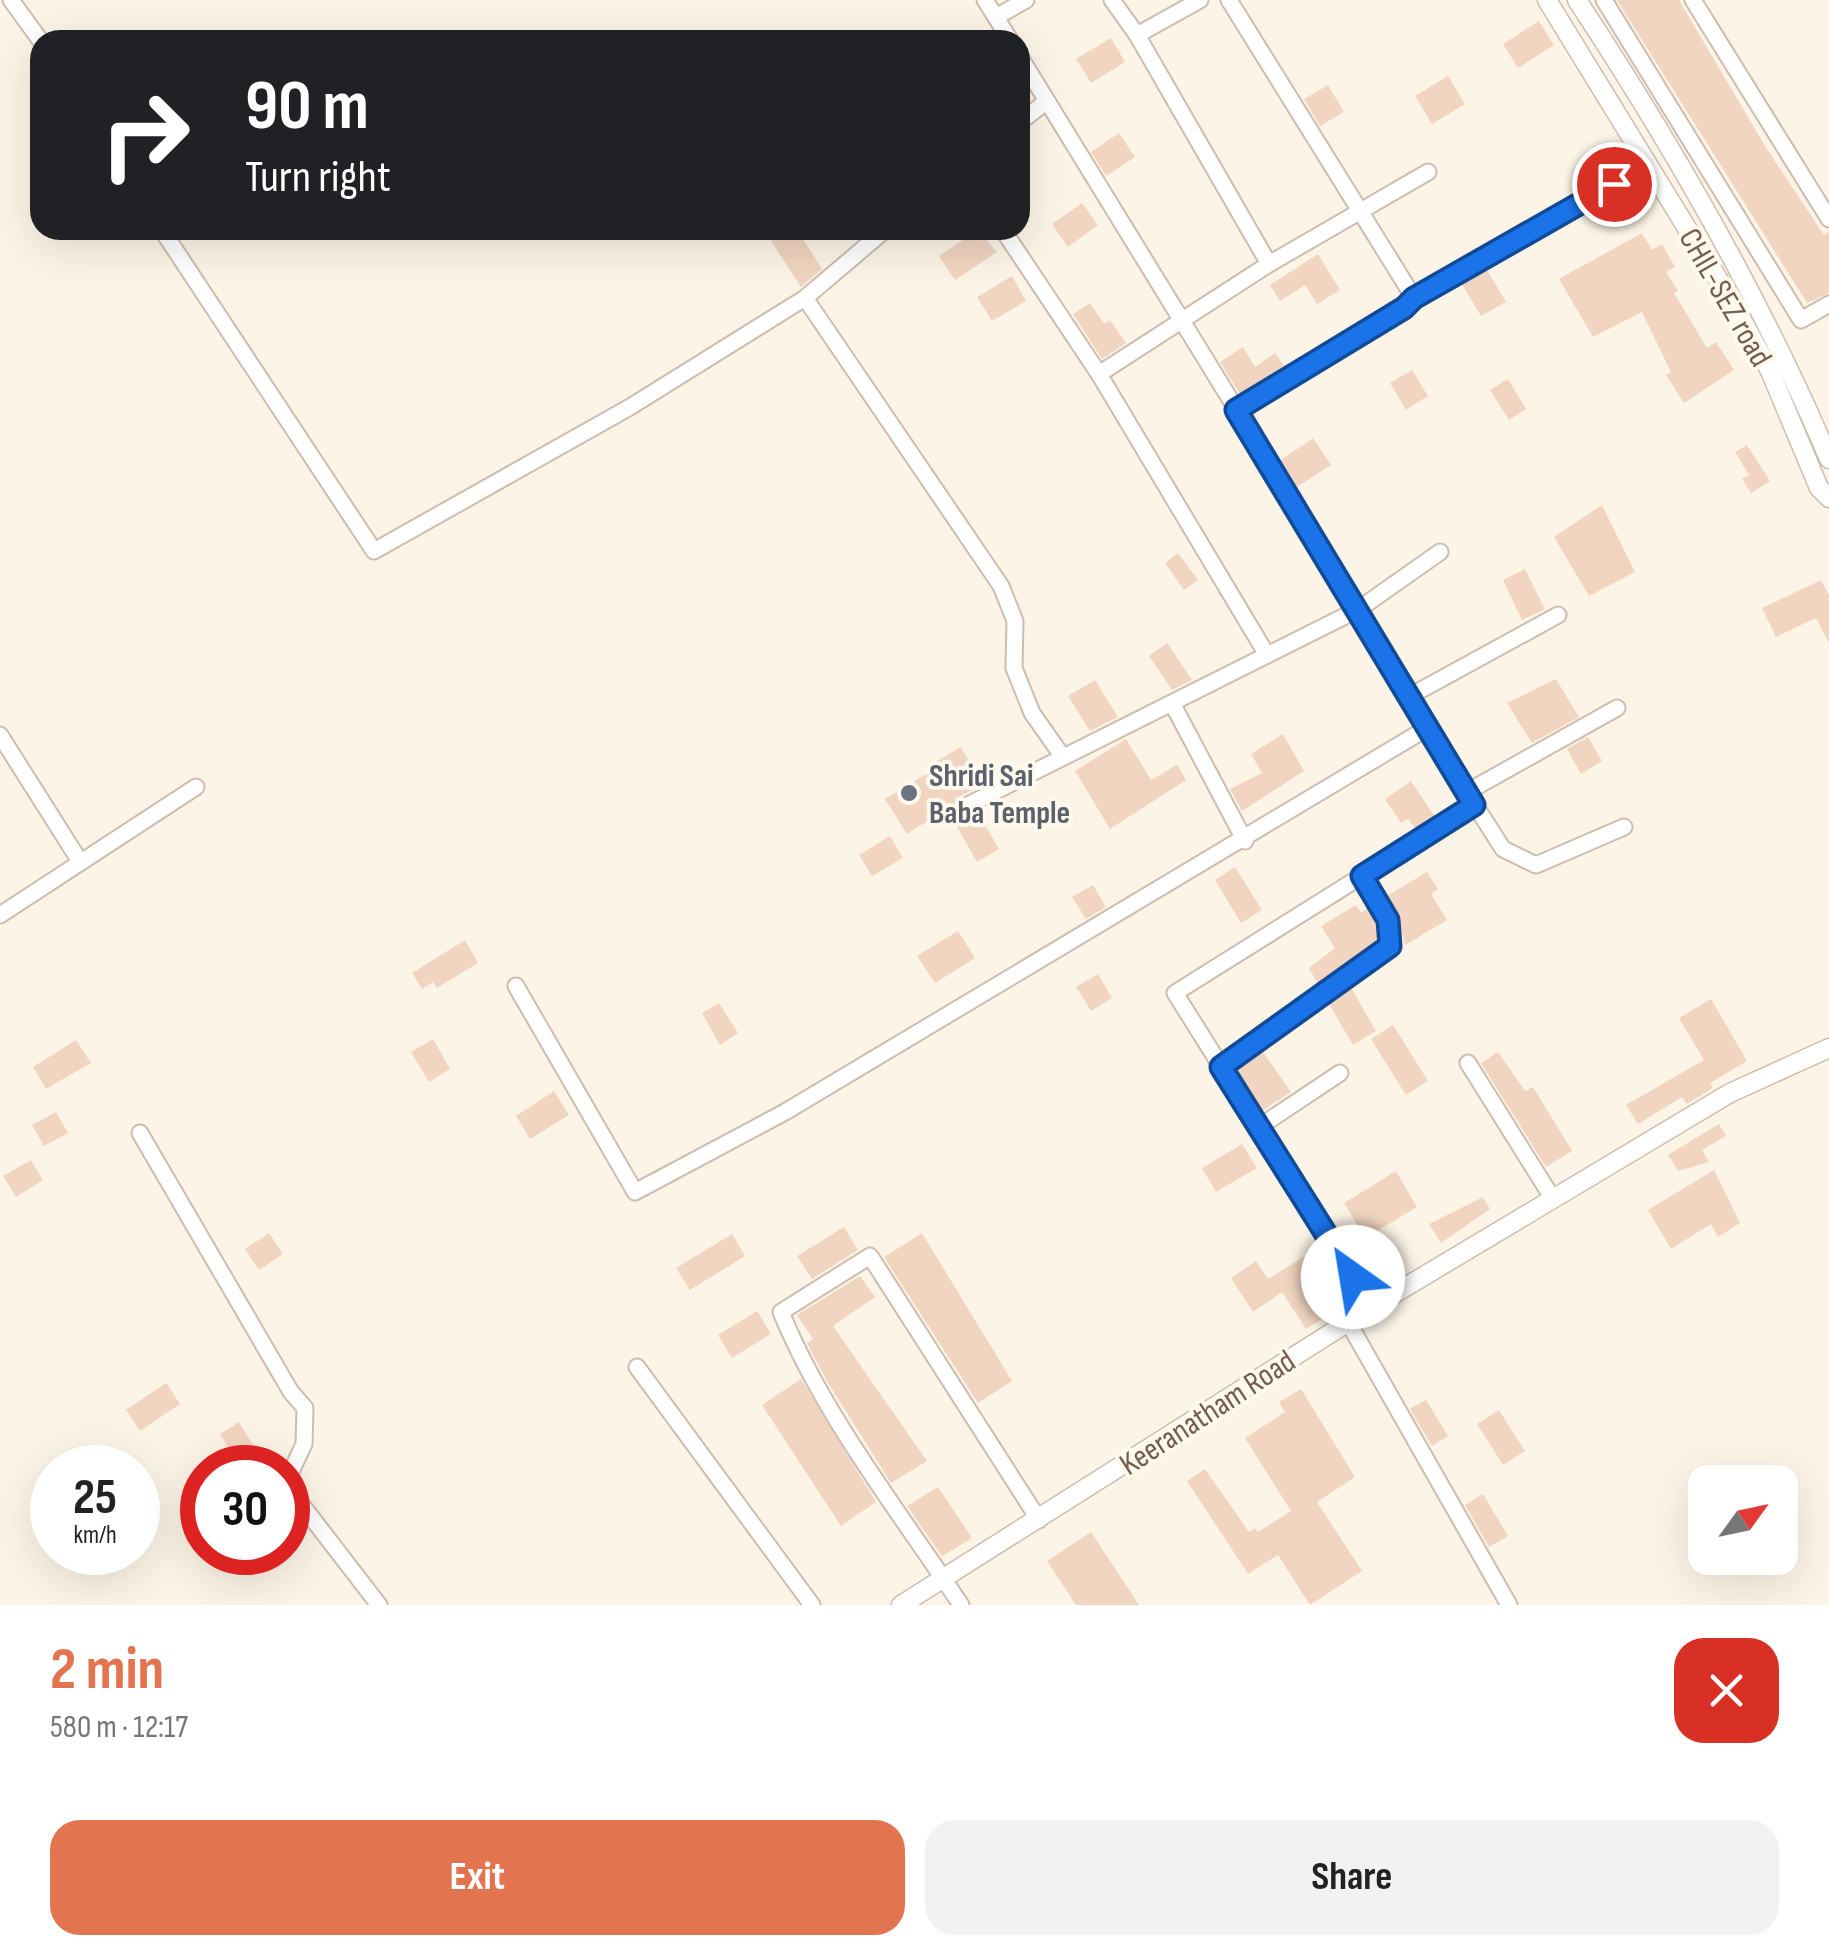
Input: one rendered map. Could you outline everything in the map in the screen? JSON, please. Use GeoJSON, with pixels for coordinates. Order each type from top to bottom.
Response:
{"type":"FeatureCollection","features":[{"type":"Feature","properties":{"kind":"street"},"geometry":{"type":"LineString","coordinates":[[11,0],[33,30]]}},
{"type":"Feature","properties":{"kind":"street"},"geometry":{"type":"LineString","coordinates":[[984,0],[1004,30]]}},
{"type":"Feature","properties":{"kind":"street"},"geometry":{"type":"LineString","coordinates":[[996,17],[1026,0]]}},
{"type":"Feature","properties":{"kind":"street"},"geometry":{"type":"LineString","coordinates":[[1112,0],[1137,35],[1269,264]]}},
{"type":"Feature","properties":{"kind":"street"},"geometry":{"type":"LineString","coordinates":[[1137,35],[1200,0]]}},
{"type":"Feature","properties":{"kind":"street"},"geometry":{"type":"LineString","coordinates":[[1229,0],[1414,298]]}},
{"type":"Feature","properties":{"kind":"street","name":"CHIL-SEZ road"},"geometry":{"type":"LineString","coordinates":[[1546,0],[1762,357],[1819,488],[1829,498]]}},
{"type":"Feature","properties":{"kind":"street","name":"CHIL-SEZ road"},"geometry":{"type":"LineString","coordinates":[[1577,0],[1750,289],[1787,360],[1829,459]]}},
{"type":"Feature","properties":{"kind":"street"},"geometry":{"type":"LineString","coordinates":[[1604,0],[1800,320],[1829,304]]}},
{"type":"Feature","properties":{"kind":"street"},"geometry":{"type":"LineString","coordinates":[[1693,0],[1829,219]]}},
{"type":"Feature","properties":{"kind":"street"},"geometry":{"type":"LineString","coordinates":[[1030,73],[1504,849],[1536,865],[1624,826]]}},
{"type":"Feature","properties":{"kind":"street"},"geometry":{"type":"LineString","coordinates":[[1030,114],[1047,101]]}},
{"type":"Feature","properties":{"kind":"street"},"geometry":{"type":"LineString","coordinates":[[1236,410],[1404,308],[1414,298],[1648,165]]}},
{"type":"Feature","properties":{"kind":"street"},"geometry":{"type":"LineString","coordinates":[[1099,374],[1269,264],[1428,172]]}},
{"type":"Feature","properties":{"kind":"street"},"geometry":{"type":"LineString","coordinates":[[169,240],[374,551],[630,407],[805,298],[873,240]]}},
{"type":"Feature","properties":{"kind":"street"},"geometry":{"type":"LineString","coordinates":[[1011,240],[1099,374],[1267,655]]}},
{"type":"Feature","properties":{"kind":"street"},"geometry":{"type":"LineString","coordinates":[[805,298],[1002,586],[1014,621],[1014,668],[1032,713],[1063,758]]}},
{"type":"Feature","properties":{"kind":"street"},"geometry":{"type":"LineString","coordinates":[[962,808],[1358,609],[1440,552]]}},
{"type":"Feature","properties":{"kind":"street"},"geometry":{"type":"LineString","coordinates":[[1410,696],[1558,615]]}},
{"type":"Feature","properties":{"kind":"street"},"geometry":{"type":"LineString","coordinates":[[1172,702],[1245,841]]}},
{"type":"Feature","properties":{"kind":"street"},"geometry":{"type":"LineString","coordinates":[[1372,1308],[1175,993],[1362,876],[1471,798],[1617,708]]}},
{"type":"Feature","properties":{"kind":"street"},"geometry":{"type":"LineString","coordinates":[[516,986],[635,1192],[725,1147],[744,1130],[785,1112],[1245,841],[1428,727]]}},
{"type":"Feature","properties":{"kind":"street"},"geometry":{"type":"LineString","coordinates":[[0,735],[78,860]]}},
{"type":"Feature","properties":{"kind":"street"},"geometry":{"type":"LineString","coordinates":[[0,914],[78,860],[196,788]]}},
{"type":"Feature","properties":{"kind":"street"},"geometry":{"type":"LineString","coordinates":[[1221,1067],[1390,946],[1388,920],[1362,876]]}},
{"type":"Feature","properties":{"kind":"street","name":"Keeranatham Road"},"geometry":{"type":"LineString","coordinates":[[901,1605],[1348,1322],[1730,1093],[1829,1048]]}},
{"type":"Feature","properties":{"kind":"street"},"geometry":{"type":"LineString","coordinates":[[1468,1062],[1553,1199]]}},
{"type":"Feature","properties":{"kind":"street"},"geometry":{"type":"LineString","coordinates":[[1258,1127],[1340,1073]]}},
{"type":"Feature","properties":{"kind":"street"},"geometry":{"type":"LineString","coordinates":[[140,1133],[291,1392],[305,1408],[304,1445]]}},
{"type":"Feature","properties":{"kind":"street"},"geometry":{"type":"LineString","coordinates":[[961,1605],[861,1456],[794,1342],[781,1312],[870,1256],[1039,1520]]}},
{"type":"Feature","properties":{"kind":"street"},"geometry":{"type":"LineString","coordinates":[[1348,1322],[1509,1605]]}},
{"type":"Feature","properties":{"kind":"street"},"geometry":{"type":"LineString","coordinates":[[637,1366],[812,1605]]}},
{"type":"Feature","properties":{"kind":"street"},"geometry":{"type":"LineString","coordinates":[[310,1515],[378,1605]]}},
{"type":"Feature","properties":{"kind":"building"},"geometry":{"type":"Polygon","coordinates":[[[1617,0],[1679,0],[1765,146],[1824,235],[1829,232],[1829,293],[1807,303],[1617,0]]]}},
{"type":"Feature","properties":{"kind":"building"},"geometry":{"type":"Polygon","coordinates":[[[1539,21],[1554,45],[1518,68],[1503,44],[1539,21]]]}},
{"type":"Feature","properties":{"kind":"building"},"geometry":{"type":"Polygon","coordinates":[[[1111,38],[1125,62],[1091,83],[1076,59],[1111,38]]]}},
{"type":"Feature","properties":{"kind":"building"},"geometry":{"type":"Polygon","coordinates":[[[1448,76],[1465,104],[1432,124],[1415,96],[1448,76]]]}},
{"type":"Feature","properties":{"kind":"building"},"geometry":{"type":"Polygon","coordinates":[[[1328,85],[1344,112],[1320,126],[1304,99],[1328,85]]]}},
{"type":"Feature","properties":{"kind":"building"},"geometry":{"type":"Polygon","coordinates":[[[1119,133],[1135,157],[1106,176],[1091,152],[1119,133]]]}},
{"type":"Feature","properties":{"kind":"building"},"geometry":{"type":"Polygon","coordinates":[[[1082,203],[1098,225],[1068,247],[1052,224],[1082,203]]]}},
{"type":"Feature","properties":{"kind":"building"},"geometry":{"type":"Polygon","coordinates":[[[1642,233],[1652,250],[1662,244],[1675,267],[1666,272],[1678,291],[1674,293],[1707,348],[1716,342],[1734,370],[1684,403],[1666,375],[1671,372],[1642,312],[1593,337],[1559,279],[1642,233]]]}},
{"type":"Feature","properties":{"kind":"building"},"geometry":{"type":"Polygon","coordinates":[[[803,240],[822,269],[801,287],[771,241],[803,240]]]}},
{"type":"Feature","properties":{"kind":"building"},"geometry":{"type":"Polygon","coordinates":[[[963,240],[987,240],[997,252],[955,280],[939,256],[963,240]]]}},
{"type":"Feature","properties":{"kind":"building"},"geometry":{"type":"Polygon","coordinates":[[[1318,254],[1340,290],[1317,304],[1305,285],[1280,301],[1270,285],[1318,254]]]}},
{"type":"Feature","properties":{"kind":"building"},"geometry":{"type":"Polygon","coordinates":[[[1487,270],[1506,302],[1481,316],[1462,284],[1487,270]]]}},
{"type":"Feature","properties":{"kind":"building"},"geometry":{"type":"Polygon","coordinates":[[[1012,276],[1026,301],[992,321],[977,297],[1012,276]]]}},
{"type":"Feature","properties":{"kind":"building"},"geometry":{"type":"Polygon","coordinates":[[[1090,303],[1104,324],[1110,320],[1126,343],[1102,359],[1073,314],[1090,303]]]}},
{"type":"Feature","properties":{"kind":"building"},"geometry":{"type":"Polygon","coordinates":[[[1243,347],[1255,367],[1275,353],[1284,366],[1240,394],[1220,362],[1243,347]]]}},
{"type":"Feature","properties":{"kind":"building"},"geometry":{"type":"Polygon","coordinates":[[[1412,370],[1428,396],[1406,410],[1390,383],[1412,370]]]}},
{"type":"Feature","properties":{"kind":"building"},"geometry":{"type":"Polygon","coordinates":[[[1508,379],[1526,409],[1509,420],[1490,390],[1508,379]]]}},
{"type":"Feature","properties":{"kind":"building"},"geometry":{"type":"Polygon","coordinates":[[[1313,438],[1331,465],[1297,487],[1281,460],[1313,438]]]}},
{"type":"Feature","properties":{"kind":"building"},"geometry":{"type":"Polygon","coordinates":[[[1747,445],[1770,481],[1751,493],[1742,479],[1749,475],[1735,452],[1747,445]]]}},
{"type":"Feature","properties":{"kind":"building"},"geometry":{"type":"Polygon","coordinates":[[[1602,505],[1635,572],[1589,596],[1554,537],[1602,505]]]}},
{"type":"Feature","properties":{"kind":"building"},"geometry":{"type":"Polygon","coordinates":[[[1178,553],[1198,580],[1184,590],[1165,563],[1178,553]]]}},
{"type":"Feature","properties":{"kind":"building"},"geometry":{"type":"Polygon","coordinates":[[[1525,569],[1545,609],[1522,620],[1503,580],[1525,569]]]}},
{"type":"Feature","properties":{"kind":"building"},"geometry":{"type":"Polygon","coordinates":[[[1821,580],[1829,595],[1829,643],[1816,618],[1776,637],[1762,608],[1821,580]]]}},
{"type":"Feature","properties":{"kind":"building"},"geometry":{"type":"Polygon","coordinates":[[[1167,643],[1192,680],[1172,690],[1149,656],[1167,643]]]}},
{"type":"Feature","properties":{"kind":"building"},"geometry":{"type":"Polygon","coordinates":[[[1556,679],[1579,717],[1532,743],[1507,703],[1556,679]]]}},
{"type":"Feature","properties":{"kind":"building"},"geometry":{"type":"Polygon","coordinates":[[[1095,680],[1118,717],[1090,731],[1068,696],[1095,680]]]}},
{"type":"Feature","properties":{"kind":"building"},"geometry":{"type":"Polygon","coordinates":[[[1283,734],[1304,771],[1242,811],[1230,789],[1262,773],[1251,754],[1283,734]]]}},
{"type":"Feature","properties":{"kind":"building"},"geometry":{"type":"Polygon","coordinates":[[[1588,737],[1602,761],[1581,774],[1567,749],[1588,737]]]}},
{"type":"Feature","properties":{"kind":"building"},"geometry":{"type":"Polygon","coordinates":[[[1126,739],[1151,780],[1177,765],[1186,780],[1110,829],[1075,771],[1126,739]]]}},
{"type":"Feature","properties":{"kind":"building"},"geometry":{"type":"Polygon","coordinates":[[[961,747],[983,785],[956,798],[952,812],[962,819],[978,813],[999,849],[977,862],[947,809],[907,834],[885,799],[940,766],[937,761],[961,747]]]}},
{"type":"Feature","properties":{"kind":"building"},"geometry":{"type":"Polygon","coordinates":[[[1411,781],[1435,817],[1416,829],[1408,819],[1401,823],[1385,799],[1411,781]]]}},
{"type":"Feature","properties":{"kind":"building"},"geometry":{"type":"Polygon","coordinates":[[[890,836],[903,858],[872,876],[859,855],[890,836]]]}},
{"type":"Feature","properties":{"kind":"building"},"geometry":{"type":"Polygon","coordinates":[[[1235,867],[1262,910],[1241,923],[1215,880],[1235,867]]]}},
{"type":"Feature","properties":{"kind":"building"},"geometry":{"type":"Polygon","coordinates":[[[1427,872],[1438,889],[1431,894],[1447,920],[1405,945],[1398,914],[1387,896],[1427,872]]]}},
{"type":"Feature","properties":{"kind":"building"},"geometry":{"type":"Polygon","coordinates":[[[1093,885],[1106,907],[1086,919],[1072,897],[1093,885]]]}},
{"type":"Feature","properties":{"kind":"building"},"geometry":{"type":"Polygon","coordinates":[[[1356,905],[1361,913],[1368,908],[1377,922],[1378,942],[1318,984],[1309,968],[1335,948],[1321,926],[1356,905]]]}},
{"type":"Feature","properties":{"kind":"building"},"geometry":{"type":"Polygon","coordinates":[[[958,931],[975,958],[935,983],[917,956],[958,931]]]}},
{"type":"Feature","properties":{"kind":"building"},"geometry":{"type":"Polygon","coordinates":[[[465,940],[478,963],[437,988],[433,982],[422,989],[412,973],[465,940]]]}},
{"type":"Feature","properties":{"kind":"building"},"geometry":{"type":"Polygon","coordinates":[[[1098,974],[1112,998],[1091,1011],[1076,987],[1098,974]]]}},
{"type":"Feature","properties":{"kind":"building"},"geometry":{"type":"Polygon","coordinates":[[[1351,988],[1376,1031],[1353,1045],[1329,1004],[1351,988]]]}},
{"type":"Feature","properties":{"kind":"building"},"geometry":{"type":"Polygon","coordinates":[[[1711,999],[1747,1061],[1710,1083],[1713,1088],[1687,1104],[1682,1097],[1638,1124],[1626,1105],[1704,1060],[1679,1018],[1711,999]]]}},
{"type":"Feature","properties":{"kind":"building"},"geometry":{"type":"Polygon","coordinates":[[[719,1003],[738,1033],[720,1045],[702,1013],[719,1003]]]}},
{"type":"Feature","properties":{"kind":"building"},"geometry":{"type":"Polygon","coordinates":[[[1393,1025],[1428,1081],[1406,1095],[1371,1039],[1393,1025]]]}},
{"type":"Feature","properties":{"kind":"building"},"geometry":{"type":"Polygon","coordinates":[[[433,1039],[450,1069],[429,1082],[411,1052],[433,1039]]]}},
{"type":"Feature","properties":{"kind":"building"},"geometry":{"type":"Polygon","coordinates":[[[76,1040],[91,1063],[46,1089],[33,1067],[76,1040]]]}},
{"type":"Feature","properties":{"kind":"building"},"geometry":{"type":"Polygon","coordinates":[[[1263,1052],[1291,1092],[1262,1111],[1237,1070],[1263,1052]]]}},
{"type":"Feature","properties":{"kind":"building"},"geometry":{"type":"Polygon","coordinates":[[[1498,1052],[1525,1091],[1533,1087],[1572,1151],[1546,1167],[1481,1063],[1498,1052]]]}},
{"type":"Feature","properties":{"kind":"building"},"geometry":{"type":"Polygon","coordinates":[[[554,1091],[569,1115],[530,1139],[516,1116],[554,1091]]]}},
{"type":"Feature","properties":{"kind":"building"},"geometry":{"type":"Polygon","coordinates":[[[56,1112],[68,1133],[44,1146],[32,1125],[56,1112]]]}},
{"type":"Feature","properties":{"kind":"building"},"geometry":{"type":"Polygon","coordinates":[[[1719,1124],[1726,1136],[1702,1150],[1709,1162],[1678,1171],[1668,1155],[1719,1124]]]}},
{"type":"Feature","properties":{"kind":"building"},"geometry":{"type":"Polygon","coordinates":[[[1242,1144],[1257,1168],[1216,1192],[1202,1168],[1242,1144]]]}},
{"type":"Feature","properties":{"kind":"building"},"geometry":{"type":"Polygon","coordinates":[[[31,1160],[43,1180],[16,1197],[3,1176],[31,1160]]]}},
{"type":"Feature","properties":{"kind":"building"},"geometry":{"type":"Polygon","coordinates":[[[1714,1170],[1740,1223],[1718,1237],[1711,1224],[1671,1249],[1648,1210],[1714,1170]]]}},
{"type":"Feature","properties":{"kind":"building"},"geometry":{"type":"Polygon","coordinates":[[[1396,1171],[1417,1207],[1365,1238],[1344,1203],[1396,1171]]]}},
{"type":"Feature","properties":{"kind":"building"},"geometry":{"type":"Polygon","coordinates":[[[1483,1197],[1490,1209],[1441,1243],[1429,1224],[1483,1197]]]}},
{"type":"Feature","properties":{"kind":"building"},"geometry":{"type":"Polygon","coordinates":[[[844,1227],[858,1250],[812,1279],[797,1256],[844,1227]]]}},
{"type":"Feature","properties":{"kind":"building"},"geometry":{"type":"Polygon","coordinates":[[[269,1233],[283,1254],[259,1270],[245,1249],[269,1233]]]}},
{"type":"Feature","properties":{"kind":"building"},"geometry":{"type":"Polygon","coordinates":[[[922,1233],[1012,1381],[978,1403],[884,1257],[922,1233]]]}},
{"type":"Feature","properties":{"kind":"building"},"geometry":{"type":"Polygon","coordinates":[[[732,1234],[745,1256],[690,1290],[676,1268],[732,1234]]]}},
{"type":"Feature","properties":{"kind":"building"},"geometry":{"type":"Polygon","coordinates":[[[1313,1251],[1346,1303],[1306,1329],[1282,1292],[1253,1312],[1231,1278],[1256,1261],[1268,1279],[1313,1251]]]}},
{"type":"Feature","properties":{"kind":"building"},"geometry":{"type":"Polygon","coordinates":[[[860,1276],[875,1297],[833,1326],[927,1461],[891,1483],[828,1383],[807,1343],[813,1339],[797,1315],[860,1276]]]}},
{"type":"Feature","properties":{"kind":"building"},"geometry":{"type":"Polygon","coordinates":[[[757,1311],[771,1334],[732,1358],[718,1335],[757,1311]]]}},
{"type":"Feature","properties":{"kind":"building"},"geometry":{"type":"Polygon","coordinates":[[[801,1379],[876,1502],[841,1526],[762,1405],[801,1379]]]}},
{"type":"Feature","properties":{"kind":"building"},"geometry":{"type":"Polygon","coordinates":[[[166,1383],[180,1404],[140,1431],[126,1410],[166,1383]]]}},
{"type":"Feature","properties":{"kind":"building"},"geometry":{"type":"Polygon","coordinates":[[[1301,1389],[1355,1477],[1317,1502],[1362,1571],[1310,1605],[1278,1555],[1248,1574],[1187,1481],[1205,1469],[1249,1532],[1255,1528],[1258,1532],[1291,1511],[1245,1438],[1285,1412],[1279,1402],[1301,1389]]]}},
{"type":"Feature","properties":{"kind":"building"},"geometry":{"type":"Polygon","coordinates":[[[1426,1400],[1448,1436],[1432,1446],[1410,1409],[1426,1400]]]}},
{"type":"Feature","properties":{"kind":"building"},"geometry":{"type":"Polygon","coordinates":[[[1499,1410],[1525,1451],[1503,1465],[1477,1424],[1499,1410]]]}},
{"type":"Feature","properties":{"kind":"building"},"geometry":{"type":"Polygon","coordinates":[[[239,1422],[253,1445],[227,1445],[220,1434],[239,1422]]]}},
{"type":"Feature","properties":{"kind":"building"},"geometry":{"type":"Polygon","coordinates":[[[938,1487],[972,1538],[942,1556],[907,1506],[938,1487]]]}},
{"type":"Feature","properties":{"kind":"building"},"geometry":{"type":"Polygon","coordinates":[[[1483,1494],[1508,1536],[1489,1547],[1465,1505],[1483,1494]]]}},
{"type":"Feature","properties":{"kind":"building"},"geometry":{"type":"Polygon","coordinates":[[[1091,1532],[1139,1605],[1076,1605],[1047,1561],[1091,1532]]]}},
{"type":"Feature","properties":{"kind":"place","name":"Shridi Sai Baba Temple"},"geometry":{"type":"Point","coordinates":[909,793]}},
{"type":"Feature","properties":{"kind":"route"},"geometry":{"type":"LineString","coordinates":[[1353,1277],[1221,1067],[1390,946],[1388,920],[1362,876],[1474,805],[1236,410],[1404,308],[1414,298],[1614,184]]}}]}
